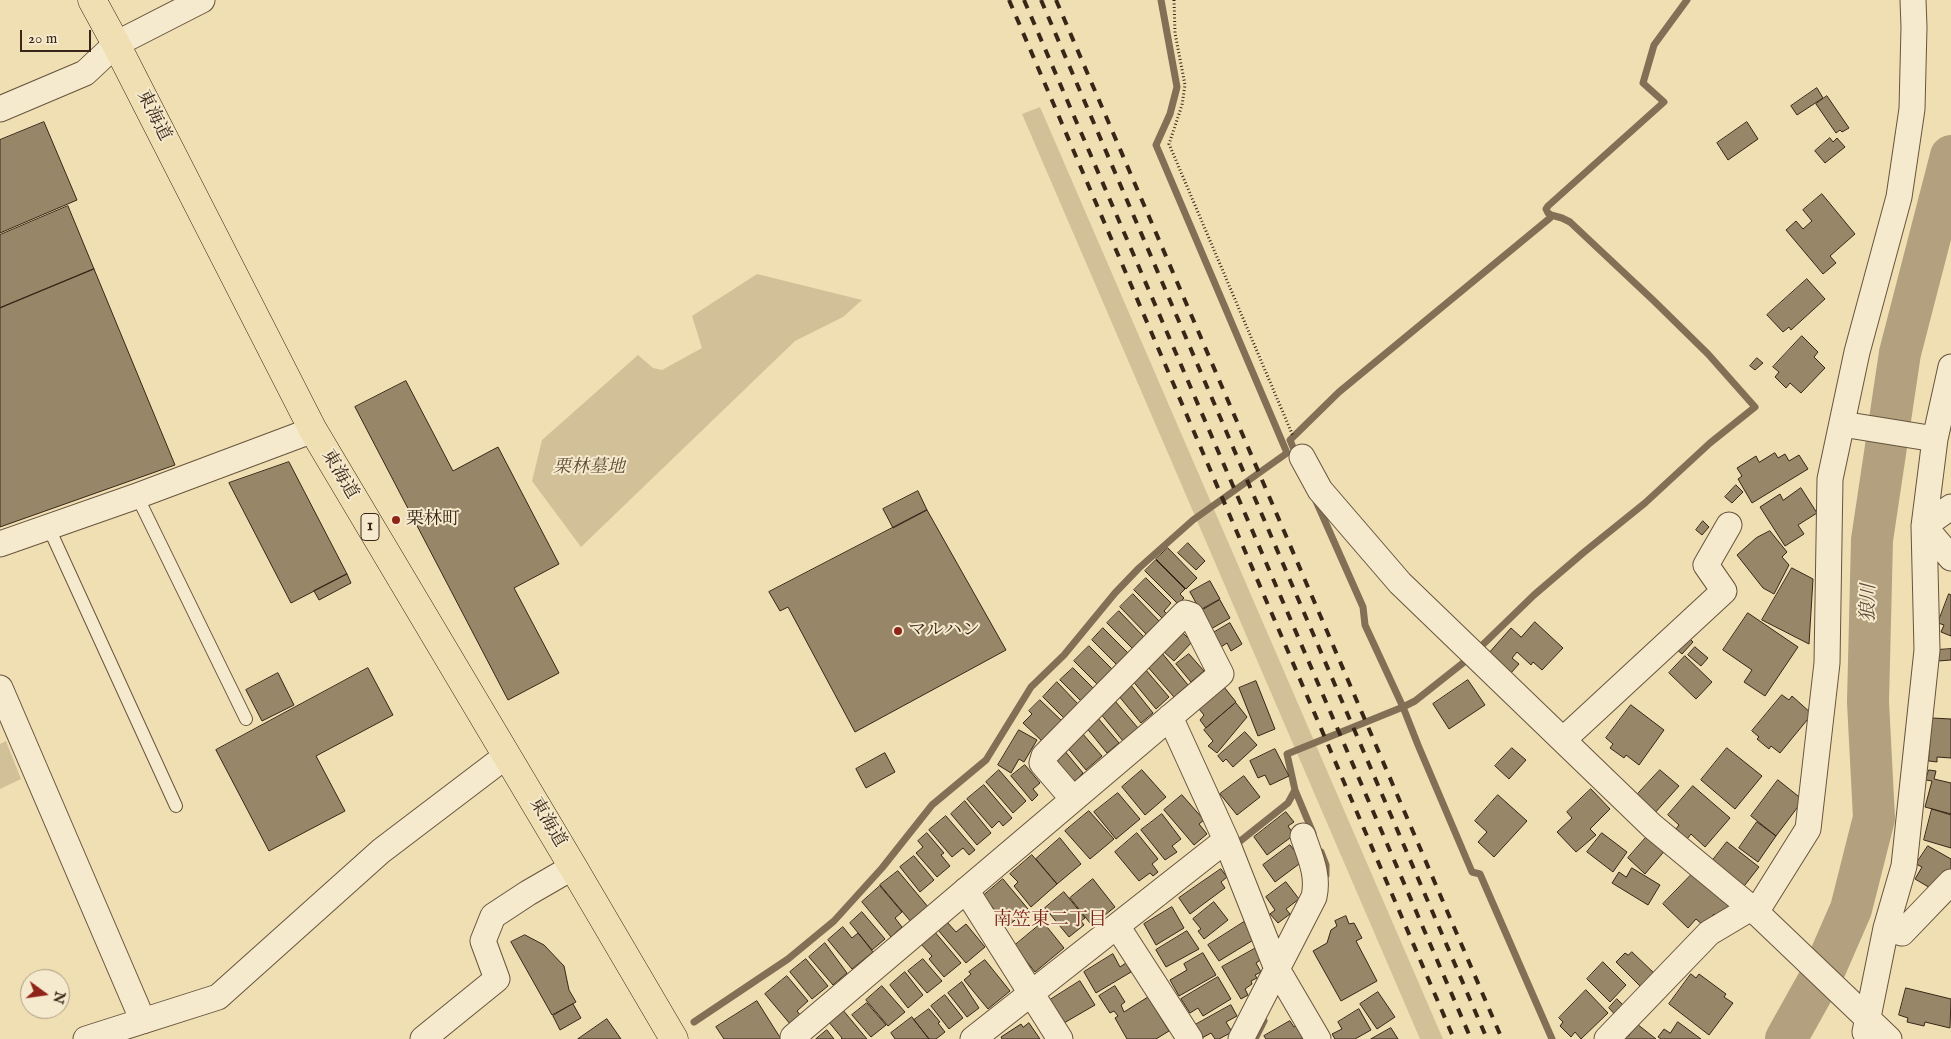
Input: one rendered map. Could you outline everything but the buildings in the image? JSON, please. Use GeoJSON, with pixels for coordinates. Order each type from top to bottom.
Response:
{"type":"FeatureCollection","features":[{"type":"Feature","properties":{"kind":"highway","name":"東海道"},"geometry":{"type":"LineString","coordinates":[[92,0],[313,430],[573,866],[666,1036]]}},
{"type":"Feature","properties":{"kind":"street"},"geometry":{"type":"LineString","coordinates":[[0,109],[85,73],[116,44],[202,0]]}},
{"type":"Feature","properties":{"kind":"street"},"geometry":{"type":"LineString","coordinates":[[1607,1039],[1709,933],[1754,910],[1808,829],[1827,663],[1830,479],[1845,424],[1857,352],[1899,197],[1912,109],[1913,0]]}},
{"type":"Feature","properties":{"kind":"street"},"geometry":{"type":"LineString","coordinates":[[1865,1029],[1886,928],[1904,866],[1927,650],[1924,526],[1932,438],[1951,367]]}},
{"type":"Feature","properties":{"kind":"street"},"geometry":{"type":"LineString","coordinates":[[1845,424],[1932,438]]}},
{"type":"Feature","properties":{"kind":"street"},"geometry":{"type":"LineString","coordinates":[[0,544],[137,496],[313,430]]}},
{"type":"Feature","properties":{"kind":"street"},"geometry":{"type":"LineString","coordinates":[[1302,457],[1320,490],[1400,583],[1564,739],[1652,826],[1754,910],[1846,999],[1865,1029],[1889,1039]]}},
{"type":"Feature","properties":{"kind":"street"},"geometry":{"type":"LineString","coordinates":[[1924,526],[1951,507]]}},
{"type":"Feature","properties":{"kind":"street"},"geometry":{"type":"LineString","coordinates":[[1564,739],[1724,591],[1706,565],[1729,526]]}},
{"type":"Feature","properties":{"kind":"street"},"geometry":{"type":"LineString","coordinates":[[1924,526],[1951,558]]}},
{"type":"Feature","properties":{"kind":"street"},"geometry":{"type":"LineString","coordinates":[[794,1039],[793,1037],[1073,800],[1221,674],[1190,615],[1185,613],[1044,756],[1042,763],[1073,800]]}},
{"type":"Feature","properties":{"kind":"street"},"geometry":{"type":"LineString","coordinates":[[0,688],[143,1021]]}},
{"type":"Feature","properties":{"kind":"street"},"geometry":{"type":"LineString","coordinates":[[1170,717],[1226,840],[1277,969],[1318,1039]]}},
{"type":"Feature","properties":{"kind":"street"},"geometry":{"type":"LineString","coordinates":[[86,1039],[218,997],[381,850],[506,756]]}},
{"type":"Feature","properties":{"kind":"street"},"geometry":{"type":"LineString","coordinates":[[1241,1039],[1314,897],[1316,875],[1303,836]]}},
{"type":"Feature","properties":{"kind":"street"},"geometry":{"type":"LineString","coordinates":[[973,1039],[1226,840]]}},
{"type":"Feature","properties":{"kind":"street"},"geometry":{"type":"LineString","coordinates":[[423,1039],[498,979],[483,941],[493,916],[528,892],[573,866]]}},
{"type":"Feature","properties":{"kind":"street"},"geometry":{"type":"LineString","coordinates":[[1886,928],[1902,933],[1951,882]]}},
{"type":"Feature","properties":{"kind":"street"},"geometry":{"type":"LineString","coordinates":[[966,890],[1060,1039]]}},
{"type":"Feature","properties":{"kind":"street"},"geometry":{"type":"LineString","coordinates":[[1117,926],[1190,1039]]}},
{"type":"Feature","properties":{"kind":"lane"},"geometry":{"type":"LineString","coordinates":[[137,496],[246,719]]}},
{"type":"Feature","properties":{"kind":"lane"},"geometry":{"type":"LineString","coordinates":[[48,526],[176,806]]}},
{"type":"Feature","properties":{"kind":"path"},"geometry":{"type":"LineString","coordinates":[[1174,0],[1175,33],[1185,85],[1182,105],[1169,144],[1302,457]]}},
{"type":"Feature","properties":{"kind":"green space"},"geometry":{"type":"Polygon","coordinates":[[[1040,107],[1443,1039],[1420,1039],[1022,114],[1040,107]]]}},
{"type":"Feature","properties":{"kind":"green space","name":"栗林墓地"},"geometry":{"type":"Polygon","coordinates":[[[757,274],[862,300],[843,317],[795,341],[581,547],[532,481],[542,440],[638,355],[653,368],[662,370],[702,348],[692,316],[757,274]]]}},
{"type":"Feature","properties":{"kind":"green space"},"geometry":{"type":"Polygon","coordinates":[[[6,741],[21,779],[0,789],[0,744],[6,741]]]}},
{"type":"Feature","properties":{"kind":"waterway"},"geometry":{"type":"LineString","coordinates":[[694,1022],[788,959],[834,921],[882,868],[932,805],[986,760],[1031,687],[1064,655],[1115,593],[1139,568],[1193,520],[1287,453],[1156,145],[1170,114],[1177,87],[1161,0]]}},
{"type":"Feature","properties":{"kind":"waterway"},"geometry":{"type":"LineString","coordinates":[[1297,457],[1290,440],[1339,392],[1550,218],[1551,215],[1546,209],[1548,206],[1664,102],[1643,83],[1654,45],[1687,0]]}},
{"type":"Feature","properties":{"kind":"waterway","name":"狼川"},"geometry":{"type":"LineString","coordinates":[[1786,1039],[1824,971],[1851,909],[1874,818],[1868,702],[1872,540],[1900,353],[1951,156]]}},
{"type":"Feature","properties":{"kind":"waterway"},"geometry":{"type":"LineString","coordinates":[[1313,833],[1295,790],[1287,754],[1415,701],[1468,659],[1534,595],[1645,503],[1710,443],[1755,407],[1708,354],[1653,300],[1570,222],[1551,215]]}},
{"type":"Feature","properties":{"kind":"waterway"},"geometry":{"type":"LineString","coordinates":[[1316,501],[1363,607],[1365,625],[1403,707],[1472,872],[1480,874],[1552,1039]]}},
{"type":"Feature","properties":{"kind":"waterway"},"geometry":{"type":"LineString","coordinates":[[1234,846],[1288,803],[1295,790]]}},
{"type":"Feature","properties":{"kind":"waterway"},"geometry":{"type":"LineString","coordinates":[[1321,852],[1326,865],[1326,875]]}},
{"type":"Feature","properties":{"kind":"waterway"},"geometry":{"type":"LineString","coordinates":[[1255,1039],[1264,1021]]}},
{"type":"Feature","properties":{"kind":"railway"},"geometry":{"type":"LineString","coordinates":[[1009,0],[1454,1039]]}},
{"type":"Feature","properties":{"kind":"railway"},"geometry":{"type":"LineString","coordinates":[[1024,0],[1471,1039]]}},
{"type":"Feature","properties":{"kind":"railway"},"geometry":{"type":"LineString","coordinates":[[1041,0],[1487,1039]]}},
{"type":"Feature","properties":{"kind":"railway"},"geometry":{"type":"LineString","coordinates":[[1056,0],[1502,1039]]}},
{"type":"Feature","properties":{"kind":"place","name":"栗林町"},"geometry":{"type":"Point","coordinates":[396,520]}},
{"type":"Feature","properties":{"kind":"place","name":"マルハン"},"geometry":{"type":"Point","coordinates":[898,631]}},
{"type":"Feature","properties":{"kind":"district","name":"南笠東二丁目"},"geometry":{"type":"Point","coordinates":[1050,921]}}]}
